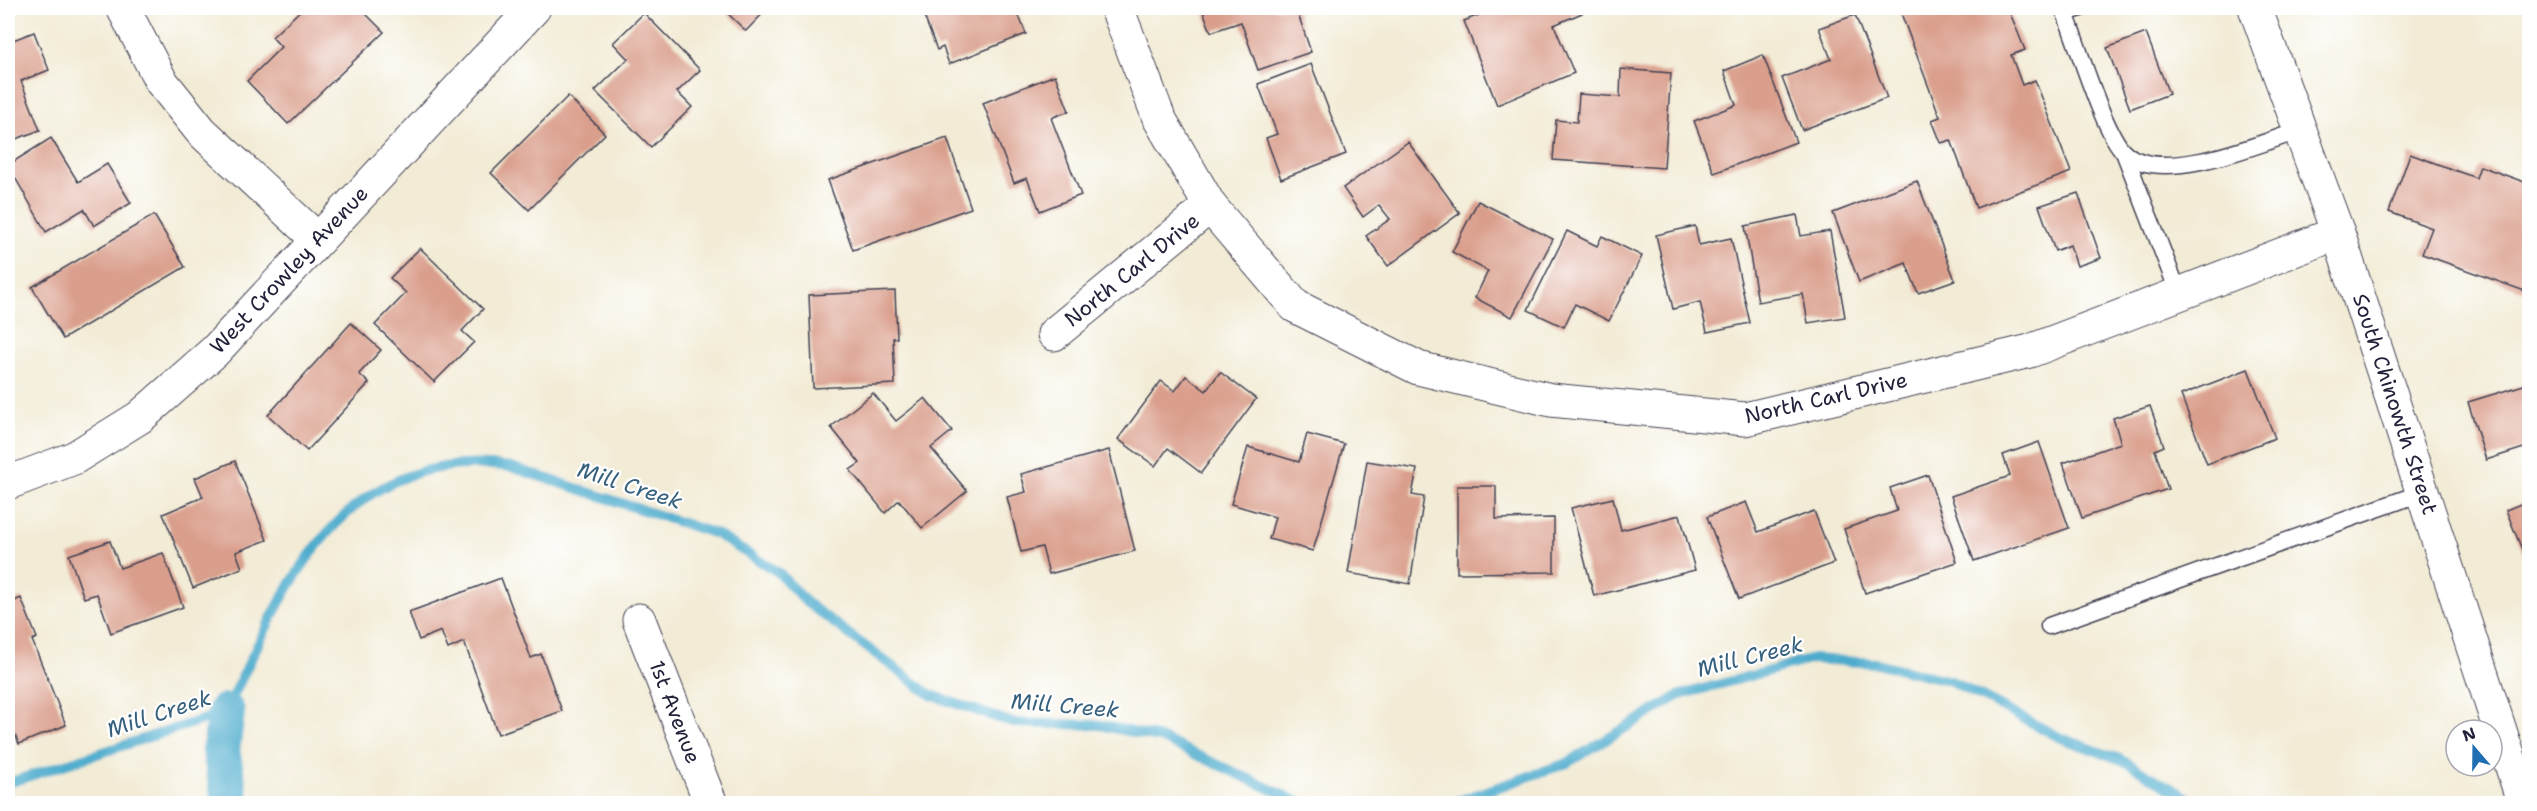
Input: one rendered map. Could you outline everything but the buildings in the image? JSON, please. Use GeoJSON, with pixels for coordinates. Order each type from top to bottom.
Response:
{"type":"FeatureCollection","features":[{"type":"Feature","properties":{"kind":"street"},"geometry":{"type":"LineString","coordinates":[[123,8],[161,81],[201,131],[317,239]]}},
{"type":"Feature","properties":{"kind":"street","name":"West Crowley Avenue"},"geometry":{"type":"LineString","coordinates":[[8,483],[74,458],[140,417],[215,351],[534,8]]}},
{"type":"Feature","properties":{"kind":"street","name":"North Carl Drive"},"geometry":{"type":"LineString","coordinates":[[1116,8],[1159,118],[1210,206],[1295,306],[1418,368],[1551,400],[1745,419],[2030,351],[2338,233]]}},
{"type":"Feature","properties":{"kind":"street","name":"South Chinowth Street"},"geometry":{"type":"LineString","coordinates":[[2255,8],[2338,233],[2524,804]]}},
{"type":"Feature","properties":{"kind":"street","name":"North Carl Drive"},"geometry":{"type":"LineString","coordinates":[[1054,334],[1210,206]]}},
{"type":"Feature","properties":{"kind":"street","name":"1st Avenue"},"geometry":{"type":"LineString","coordinates":[[639,620],[711,804]]}},
{"type":"Feature","properties":{"kind":"lane"},"geometry":{"type":"LineString","coordinates":[[2070,9],[2108,125],[2124,152],[2179,294]]}},
{"type":"Feature","properties":{"kind":"lane"},"geometry":{"type":"LineString","coordinates":[[2124,152],[2153,165],[2179,165],[2239,152],[2300,130]]}},
{"type":"Feature","properties":{"kind":"lane"},"geometry":{"type":"LineString","coordinates":[[2049,626],[2424,492]]}},
{"type":"Feature","properties":{"kind":"waterway","name":"Mill Creek"},"geometry":{"type":"LineString","coordinates":[[8,783],[226,712],[272,616],[298,572],[328,533],[362,501],[404,478],[453,466],[511,467],[716,534],[779,573],[807,603],[931,695],[1013,723],[1100,725],[1160,738],[1303,804]]}},
{"type":"Feature","properties":{"kind":"waterway","name":"Mill Creek"},"geometry":{"type":"LineString","coordinates":[[1450,804],[1567,763],[1680,695],[1813,659],[1876,663],[1951,681],[2061,738],[2122,760],[2199,804]]}},
{"type":"Feature","properties":{"kind":"waterway"},"geometry":{"type":"LineString","coordinates":[[226,712],[221,751],[231,804]]}}]}
